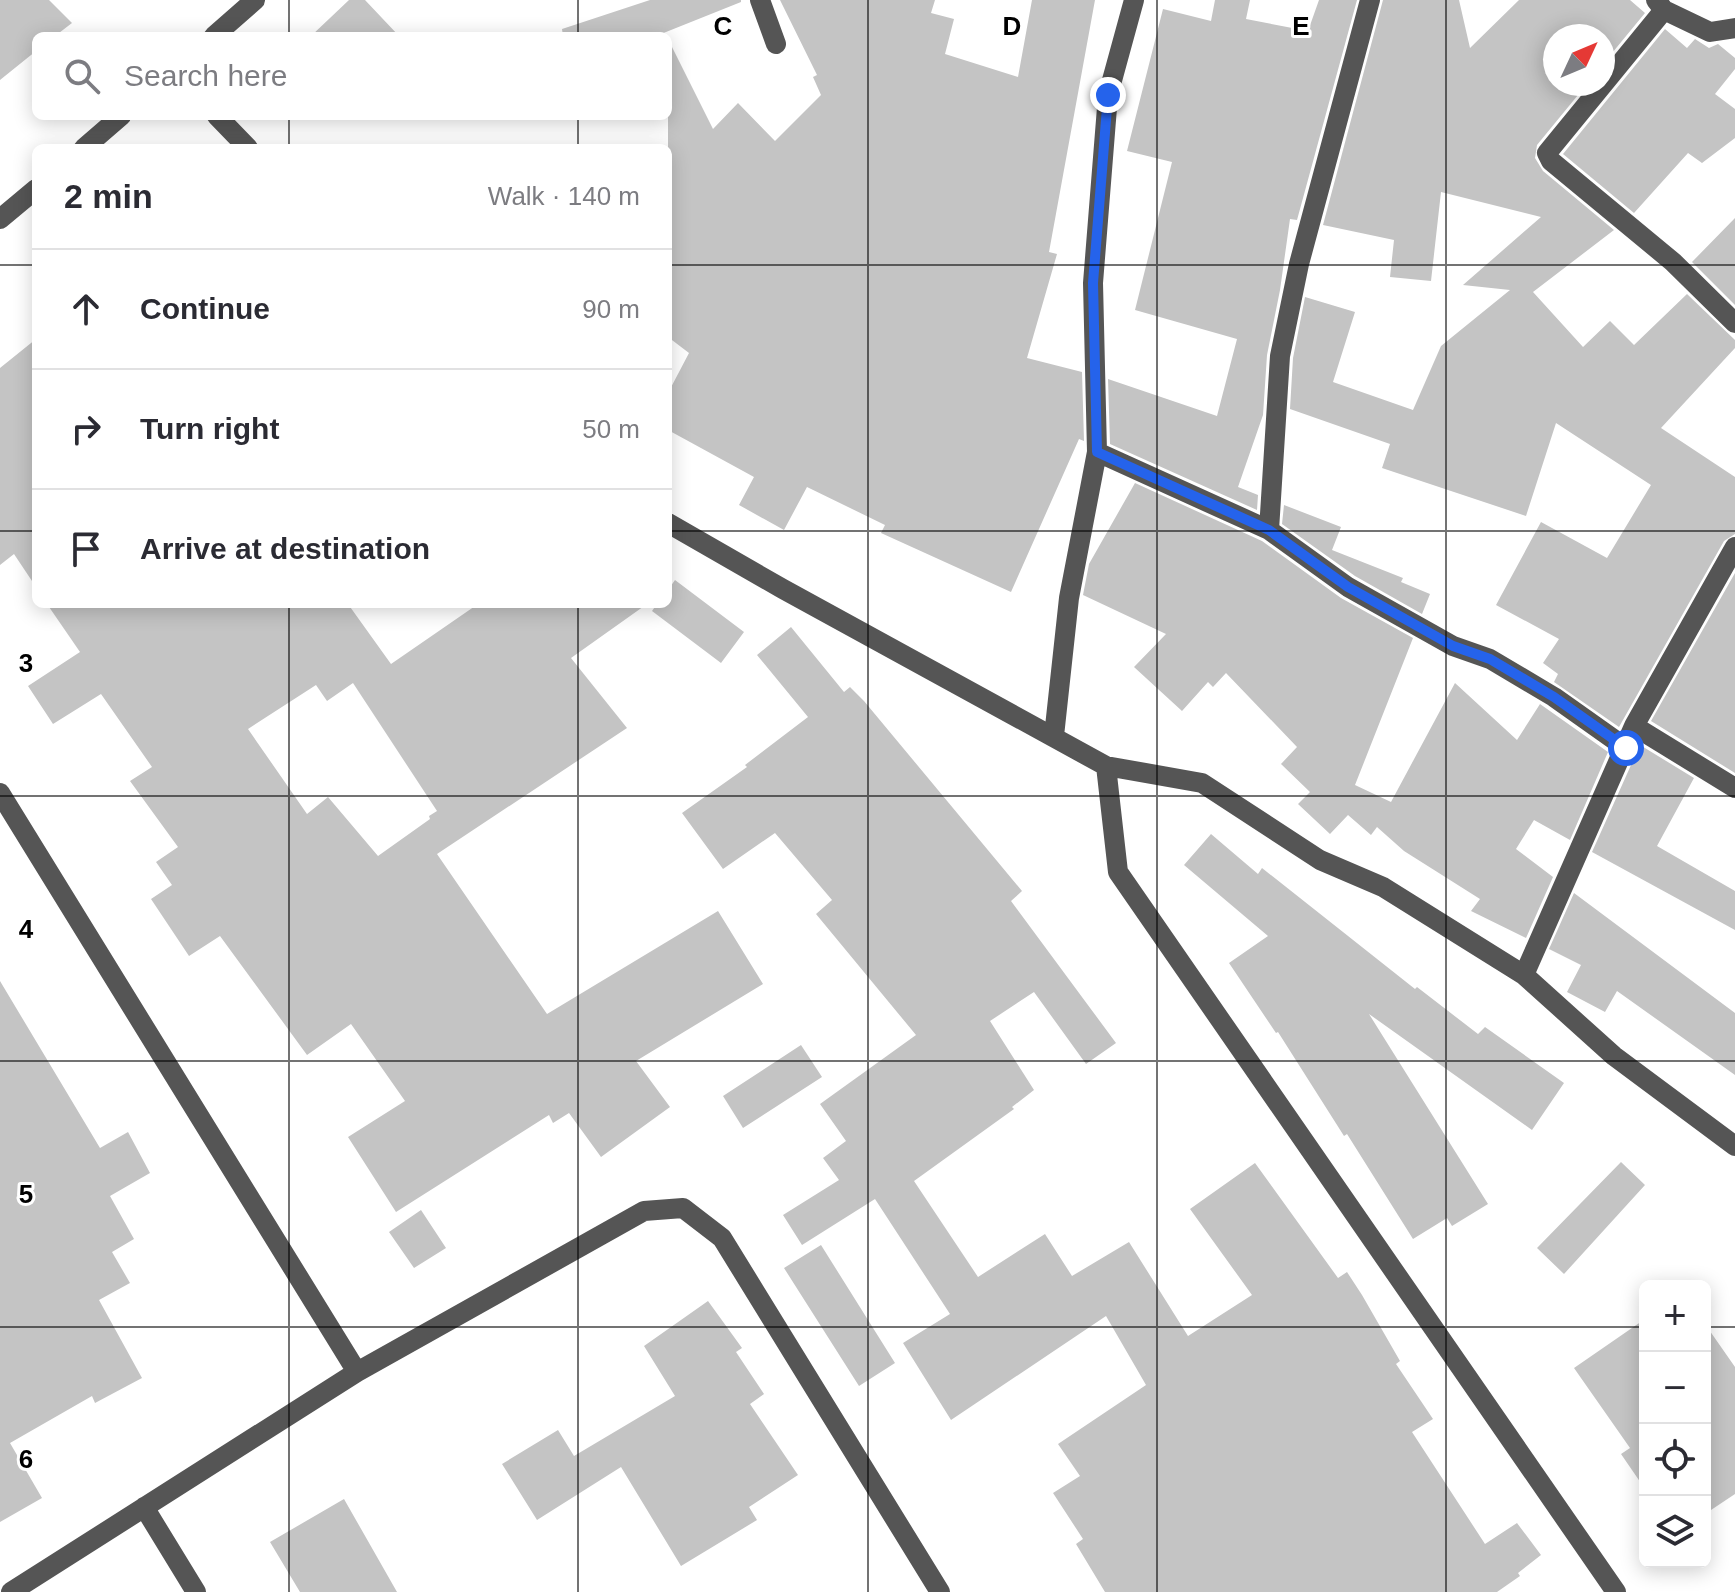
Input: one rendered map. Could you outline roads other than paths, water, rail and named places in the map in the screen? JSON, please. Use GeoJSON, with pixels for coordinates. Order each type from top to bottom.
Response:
{"type":"FeatureCollection","features":[{"type":"Feature","properties":{"kind":"street"},"geometry":{"type":"LineString","coordinates":[[219,32],[255,0]]}},
{"type":"Feature","properties":{"kind":"street"},"geometry":{"type":"LineString","coordinates":[[760,0],[776,44]]}},
{"type":"Feature","properties":{"kind":"street"},"geometry":{"type":"LineString","coordinates":[[1054,736],[1069,598],[1097,452],[1093,283],[1108,95],[1134,0]]}},
{"type":"Feature","properties":{"kind":"street"},"geometry":{"type":"LineString","coordinates":[[1269,530],[1280,356],[1299,264],[1370,0]]}},
{"type":"Feature","properties":{"kind":"street"},"geometry":{"type":"LineString","coordinates":[[1735,28],[1710,32],[1660,5],[1547,153],[1551,161],[1673,262],[1735,323]]}},
{"type":"Feature","properties":{"kind":"street"},"geometry":{"type":"LineString","coordinates":[[89,144],[116,120]]}},
{"type":"Feature","properties":{"kind":"street"},"geometry":{"type":"LineString","coordinates":[[221,120],[244,144]]}},
{"type":"Feature","properties":{"kind":"street"},"geometry":{"type":"LineString","coordinates":[[0,219],[32,192]]}},
{"type":"Feature","properties":{"kind":"street"},"geometry":{"type":"LineString","coordinates":[[1097,452],[1269,530],[1348,587],[1453,646],[1490,659],[1554,697],[1626,748]]}},
{"type":"Feature","properties":{"kind":"street"},"geometry":{"type":"LineString","coordinates":[[672,525],[1106,766],[1202,783],[1320,860],[1383,887],[1524,975],[1614,1056],[1735,1146]]}},
{"type":"Feature","properties":{"kind":"street"},"geometry":{"type":"LineString","coordinates":[[1524,975],[1634,726],[1735,547]]}},
{"type":"Feature","properties":{"kind":"street"},"geometry":{"type":"LineString","coordinates":[[1634,726],[1735,788]]}},
{"type":"Feature","properties":{"kind":"street"},"geometry":{"type":"LineString","coordinates":[[1106,766],[1118,872],[1616,1592]]}},
{"type":"Feature","properties":{"kind":"street"},"geometry":{"type":"LineString","coordinates":[[0,793],[357,1372]]}},
{"type":"Feature","properties":{"kind":"street"},"geometry":{"type":"LineString","coordinates":[[11,1592],[357,1372],[644,1211],[683,1208],[722,1238],[940,1592]]}},
{"type":"Feature","properties":{"kind":"street"},"geometry":{"type":"LineString","coordinates":[[144,1507],[196,1592]]}}]}
